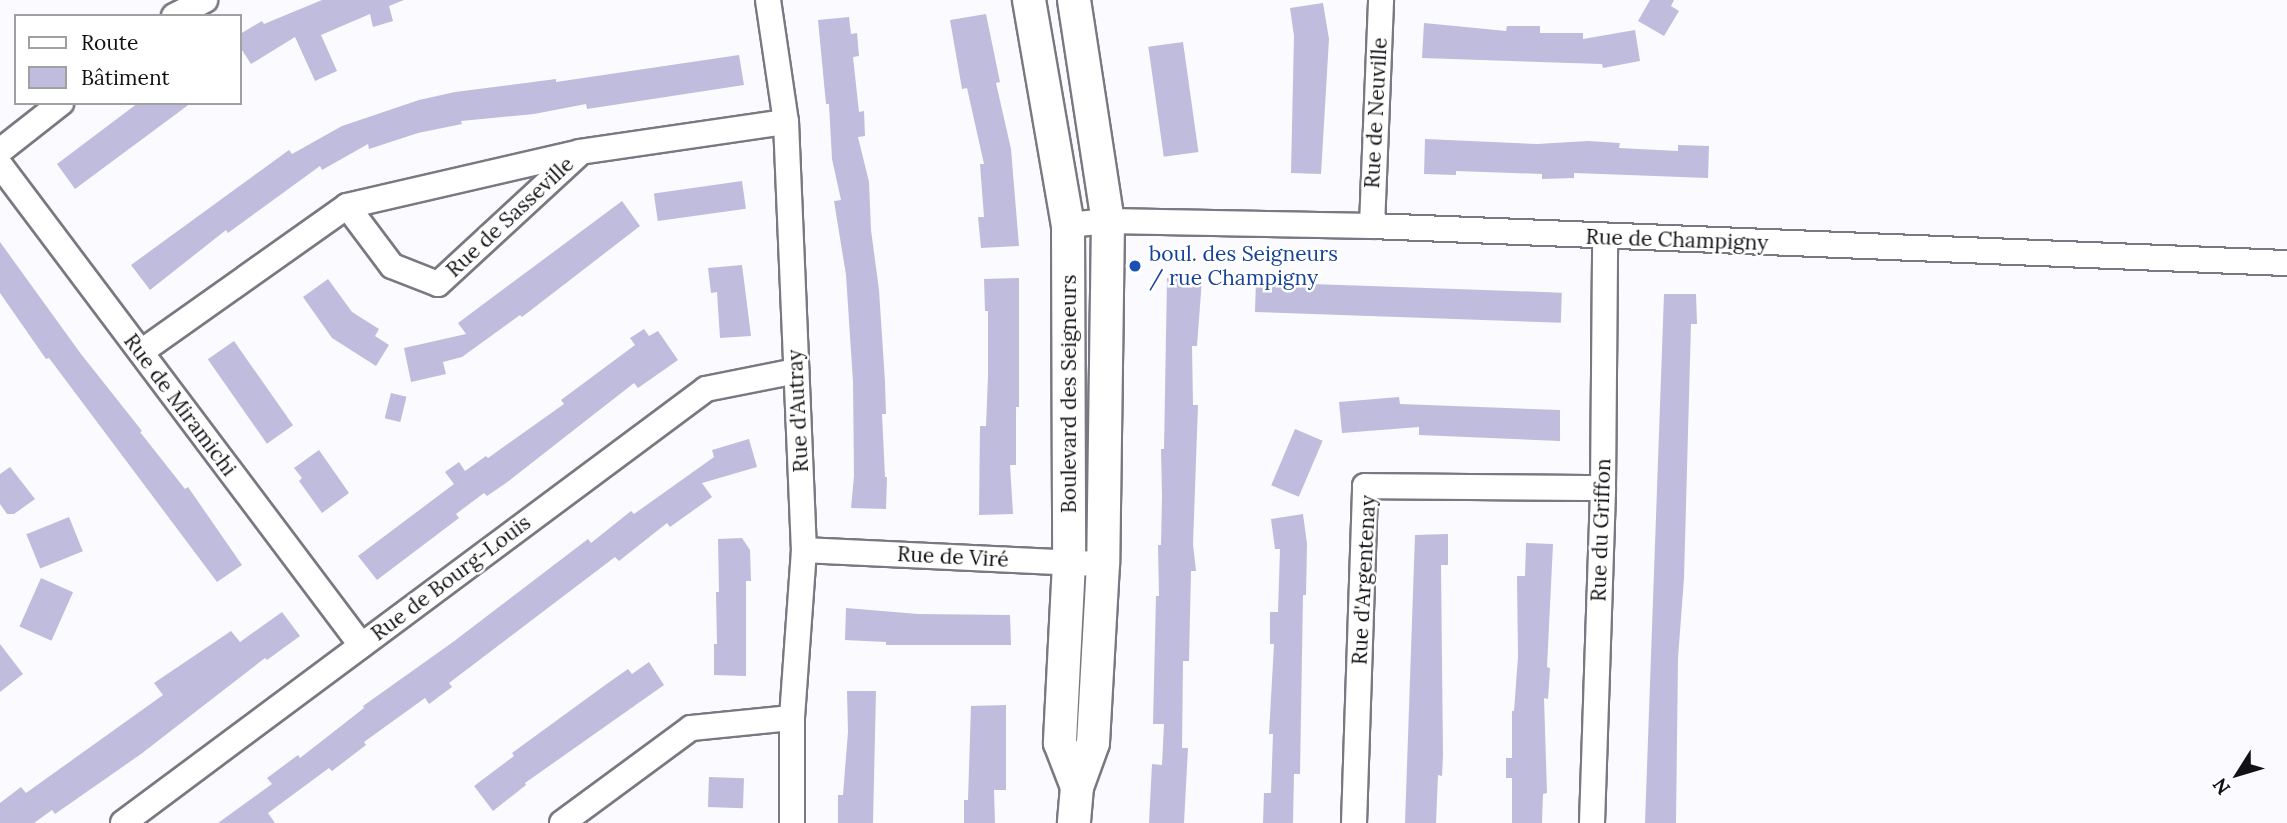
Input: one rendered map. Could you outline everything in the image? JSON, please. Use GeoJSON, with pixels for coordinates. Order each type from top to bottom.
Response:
{"type":"FeatureCollection","features":[{"type":"Feature","properties":{"kind":"street"},"geometry":{"type":"LineString","coordinates":[[178,14],[205,0]]}},
{"type":"Feature","properties":{"kind":"street","name":"Rue d'Autray"},"geometry":{"type":"LineString","coordinates":[[768,0],[786,122],[804,550],[792,718],[792,823]]}},
{"type":"Feature","properties":{"kind":"street","name":"Boulevard des Seigneurs"},"geometry":{"type":"LineString","coordinates":[[1029,0],[1068,225],[1069,563],[1060,743],[1077,787]]}},
{"type":"Feature","properties":{"kind":"street","name":"Boulevard des Seigneurs"},"geometry":{"type":"LineString","coordinates":[[1074,0],[1108,221],[1102,564],[1093,743],[1077,787],[1074,823]]}},
{"type":"Feature","properties":{"kind":"street","name":"Rue de Neuville"},"geometry":{"type":"LineString","coordinates":[[1371,226],[1381,0]]}},
{"type":"Feature","properties":{"kind":"street"},"geometry":{"type":"LineString","coordinates":[[0,151],[58,105]]}},
{"type":"Feature","properties":{"kind":"street","name":"Rue de Sasseville"},"geometry":{"type":"LineString","coordinates":[[141,352],[347,206],[580,152],[786,122]]}},
{"type":"Feature","properties":{"kind":"street","name":"Rue de Sasseville"},"geometry":{"type":"LineString","coordinates":[[347,206],[393,266],[438,284],[580,152]]}},
{"type":"Feature","properties":{"kind":"street","name":"Rue de Miramichi"},"geometry":{"type":"LineString","coordinates":[[0,165],[361,645]]}},
{"type":"Feature","properties":{"kind":"street","name":"Rue de Champigny"},"geometry":{"type":"LineString","coordinates":[[1068,225],[1108,221],[1371,226],[2287,263]]}},
{"type":"Feature","properties":{"kind":"street","name":"Rue du Griffon"},"geometry":{"type":"LineString","coordinates":[[1592,823],[1603,488],[1605,237]]}},
{"type":"Feature","properties":{"kind":"street","name":"Rue de Bourg-Louis"},"geometry":{"type":"LineString","coordinates":[[123,823],[706,389],[796,371]]}},
{"type":"Feature","properties":{"kind":"street","name":"Rue d'Argentenay"},"geometry":{"type":"LineString","coordinates":[[1354,823],[1365,486],[1603,488]]}},
{"type":"Feature","properties":{"kind":"street","name":"Rue de Viré"},"geometry":{"type":"LineString","coordinates":[[804,550],[1102,564]]}},
{"type":"Feature","properties":{"kind":"street"},"geometry":{"type":"LineString","coordinates":[[562,823],[691,728],[792,718]]}},
{"type":"Feature","properties":{"kind":"building"},"geometry":{"type":"Polygon","coordinates":[[[322,0],[404,0],[389,6],[393,21],[373,27],[370,14],[321,35],[337,71],[315,81],[295,37],[251,64],[242,50],[242,33],[262,21],[264,24],[322,0]]]}},
{"type":"Feature","properties":{"kind":"building"},"geometry":{"type":"Polygon","coordinates":[[[1650,0],[1674,0],[1671,6],[1679,11],[1664,36],[1638,21],[1650,0]]]}},
{"type":"Feature","properties":{"kind":"building"},"geometry":{"type":"Polygon","coordinates":[[[1323,3],[1329,39],[1321,174],[1291,173],[1294,36],[1290,8],[1323,3]]]}},
{"type":"Feature","properties":{"kind":"building"},"geometry":{"type":"Polygon","coordinates":[[[986,14],[1000,82],[996,83],[1011,149],[1019,246],[981,248],[978,217],[984,217],[980,164],[984,164],[967,88],[962,89],[950,20],[986,14]]]}},
{"type":"Feature","properties":{"kind":"building"},"geometry":{"type":"Polygon","coordinates":[[[849,17],[851,34],[857,33],[859,56],[853,57],[859,112],[864,111],[865,136],[858,137],[869,182],[871,230],[879,290],[885,382],[886,414],[882,414],[887,477],[886,509],[851,508],[854,476],[853,382],[846,275],[834,201],[841,200],[832,159],[829,104],[826,104],[818,20],[849,17]]]}},
{"type":"Feature","properties":{"kind":"building"},"geometry":{"type":"Polygon","coordinates":[[[1424,23],[1506,31],[1507,26],[1540,26],[1540,33],[1583,33],[1583,39],[1635,30],[1640,61],[1603,68],[1602,64],[1422,58],[1424,23]]]}},
{"type":"Feature","properties":{"kind":"building"},"geometry":{"type":"Polygon","coordinates":[[[1183,42],[1198,152],[1164,157],[1148,47],[1183,42]]]}},
{"type":"Feature","properties":{"kind":"building"},"geometry":{"type":"Polygon","coordinates":[[[739,55],[744,85],[587,109],[586,104],[534,114],[461,121],[462,124],[418,133],[369,149],[368,144],[322,170],[320,166],[228,233],[226,230],[150,290],[131,265],[289,150],[292,154],[342,126],[419,100],[455,92],[556,79],[556,82],[739,55]]]}},
{"type":"Feature","properties":{"kind":"building"},"geometry":{"type":"Polygon","coordinates":[[[135,105],[188,105],[75,189],[57,164],[135,105]]]}},
{"type":"Feature","properties":{"kind":"building"},"geometry":{"type":"Polygon","coordinates":[[[1425,139],[1537,144],[1588,141],[1620,143],[1619,148],[1678,151],[1678,145],[1709,146],[1708,178],[1574,173],[1574,178],[1542,179],[1542,174],[1456,171],[1456,175],[1424,174],[1425,139]]]}},
{"type":"Feature","properties":{"kind":"building"},"geometry":{"type":"Polygon","coordinates":[[[742,181],[746,209],[658,221],[654,193],[742,181]]]}},
{"type":"Feature","properties":{"kind":"building"},"geometry":{"type":"Polygon","coordinates":[[[622,201],[640,226],[522,317],[520,315],[462,357],[443,362],[446,374],[411,382],[404,348],[466,334],[458,323],[622,201]]]}},
{"type":"Feature","properties":{"kind":"building"},"geometry":{"type":"Polygon","coordinates":[[[0,242],[81,354],[142,431],[140,432],[185,489],[188,487],[242,565],[217,582],[49,358],[46,359],[0,293],[0,242]]]}},
{"type":"Feature","properties":{"kind":"building"},"geometry":{"type":"Polygon","coordinates":[[[742,265],[751,336],[720,338],[717,292],[711,293],[708,268],[742,265]]]}},
{"type":"Feature","properties":{"kind":"building"},"geometry":{"type":"Polygon","coordinates":[[[1019,278],[1019,407],[1016,407],[1016,465],[1010,465],[1013,514],[979,515],[980,426],[986,426],[988,376],[988,311],[985,311],[984,279],[1019,278]]]}},
{"type":"Feature","properties":{"kind":"building"},"geometry":{"type":"Polygon","coordinates":[[[1167,278],[1202,279],[1197,346],[1192,346],[1193,405],[1198,405],[1193,544],[1196,571],[1191,571],[1189,661],[1183,661],[1182,748],[1188,748],[1184,823],[1149,823],[1152,764],[1162,765],[1164,724],[1153,724],[1156,596],[1159,596],[1158,545],[1161,545],[1161,449],[1164,449],[1167,278]]]}},
{"type":"Feature","properties":{"kind":"building"},"geometry":{"type":"Polygon","coordinates":[[[328,279],[352,312],[379,329],[375,336],[389,345],[376,366],[332,338],[303,297],[328,279]]]}},
{"type":"Feature","properties":{"kind":"building"},"geometry":{"type":"Polygon","coordinates":[[[1256,282],[1562,293],[1561,323],[1255,312],[1256,282]]]}},
{"type":"Feature","properties":{"kind":"building"},"geometry":{"type":"Polygon","coordinates":[[[1664,294],[1696,294],[1697,324],[1691,324],[1684,578],[1678,658],[1676,823],[1645,823],[1664,294]]]}},
{"type":"Feature","properties":{"kind":"building"},"geometry":{"type":"Polygon","coordinates":[[[644,329],[649,336],[658,331],[678,360],[638,388],[634,383],[506,483],[487,496],[484,493],[456,514],[459,518],[377,580],[358,556],[454,484],[445,472],[459,462],[465,471],[486,456],[488,458],[564,404],[561,400],[635,345],[630,338],[644,329]]]}},
{"type":"Feature","properties":{"kind":"building"},"geometry":{"type":"Polygon","coordinates":[[[234,341],[293,425],[267,444],[208,359],[234,341]]]}},
{"type":"Feature","properties":{"kind":"building"},"geometry":{"type":"Polygon","coordinates":[[[391,393],[407,397],[400,422],[385,418],[391,393]]]}},
{"type":"Feature","properties":{"kind":"building"},"geometry":{"type":"Polygon","coordinates":[[[1399,397],[1400,404],[1560,410],[1560,441],[1419,435],[1419,427],[1342,433],[1339,402],[1399,397]]]}},
{"type":"Feature","properties":{"kind":"building"},"geometry":{"type":"Polygon","coordinates":[[[1295,429],[1323,441],[1299,497],[1271,485],[1295,429]]]}},
{"type":"Feature","properties":{"kind":"building"},"geometry":{"type":"Polygon","coordinates":[[[749,439],[757,467],[702,483],[712,497],[670,527],[667,523],[619,561],[615,557],[449,683],[452,687],[429,704],[425,698],[364,742],[366,745],[332,771],[329,768],[268,813],[275,823],[218,823],[272,784],[267,778],[298,755],[300,758],[364,708],[363,706],[453,642],[588,539],[591,543],[631,511],[634,514],[714,457],[712,450],[749,439]]]}},
{"type":"Feature","properties":{"kind":"building"},"geometry":{"type":"Polygon","coordinates":[[[319,450],[349,493],[322,513],[299,481],[302,478],[294,468],[319,450]]]}},
{"type":"Feature","properties":{"kind":"building"},"geometry":{"type":"Polygon","coordinates":[[[10,467],[35,499],[14,514],[7,514],[0,504],[0,474],[10,467]]]}},
{"type":"Feature","properties":{"kind":"building"},"geometry":{"type":"Polygon","coordinates":[[[1303,514],[1307,544],[1306,595],[1303,595],[1300,774],[1294,774],[1293,823],[1263,823],[1264,793],[1271,793],[1273,734],[1269,734],[1274,644],[1270,644],[1270,612],[1278,612],[1280,549],[1275,549],[1271,519],[1303,514]]]}},
{"type":"Feature","properties":{"kind":"building"},"geometry":{"type":"Polygon","coordinates":[[[69,517],[83,551],[40,569],[26,534],[69,517]]]}},
{"type":"Feature","properties":{"kind":"building"},"geometry":{"type":"Polygon","coordinates":[[[1448,534],[1448,565],[1441,565],[1443,756],[1442,776],[1438,775],[1436,823],[1405,823],[1415,535],[1448,534]]]}},
{"type":"Feature","properties":{"kind":"building"},"geometry":{"type":"Polygon","coordinates":[[[742,538],[750,550],[751,581],[746,581],[746,676],[714,675],[714,644],[717,644],[716,592],[719,592],[718,539],[742,538]]]}},
{"type":"Feature","properties":{"kind":"building"},"geometry":{"type":"Polygon","coordinates":[[[1526,543],[1553,544],[1547,667],[1550,668],[1548,699],[1544,698],[1547,793],[1543,794],[1542,823],[1512,823],[1512,778],[1506,778],[1506,758],[1512,758],[1512,711],[1518,657],[1517,576],[1525,576],[1526,543]]]}},
{"type":"Feature","properties":{"kind":"building"},"geometry":{"type":"Polygon","coordinates":[[[41,578],[73,592],[51,641],[19,626],[41,578]]]}},
{"type":"Feature","properties":{"kind":"building"},"geometry":{"type":"Polygon","coordinates":[[[846,608],[918,614],[1010,615],[1011,645],[886,645],[886,642],[845,640],[846,608]]]}},
{"type":"Feature","properties":{"kind":"building"},"geometry":{"type":"Polygon","coordinates":[[[282,612],[300,636],[267,660],[265,658],[141,754],[55,814],[52,810],[34,823],[0,823],[0,803],[21,787],[26,793],[163,695],[154,683],[231,631],[240,642],[282,612]]]}},
{"type":"Feature","properties":{"kind":"building"},"geometry":{"type":"Polygon","coordinates":[[[0,644],[23,674],[0,692],[0,644]]]}},
{"type":"Feature","properties":{"kind":"building"},"geometry":{"type":"Polygon","coordinates":[[[649,662],[664,685],[525,783],[526,785],[493,811],[474,786],[514,756],[512,753],[608,683],[628,669],[632,674],[649,662]]]}},
{"type":"Feature","properties":{"kind":"building"},"geometry":{"type":"Polygon","coordinates":[[[847,691],[876,691],[873,823],[838,823],[838,795],[843,795],[848,732],[847,691]]]}},
{"type":"Feature","properties":{"kind":"building"},"geometry":{"type":"Polygon","coordinates":[[[1006,705],[1006,790],[994,790],[995,823],[964,823],[964,800],[968,800],[971,706],[1006,705]]]}},
{"type":"Feature","properties":{"kind":"building"},"geometry":{"type":"Polygon","coordinates":[[[709,777],[744,778],[743,808],[708,807],[709,777]]]}},
{"type":"Feature","properties":{"kind":"place","name":"boul. des Seigneurs / rue Champigny"},"geometry":{"type":"Point","coordinates":[1135,266]}}]}
